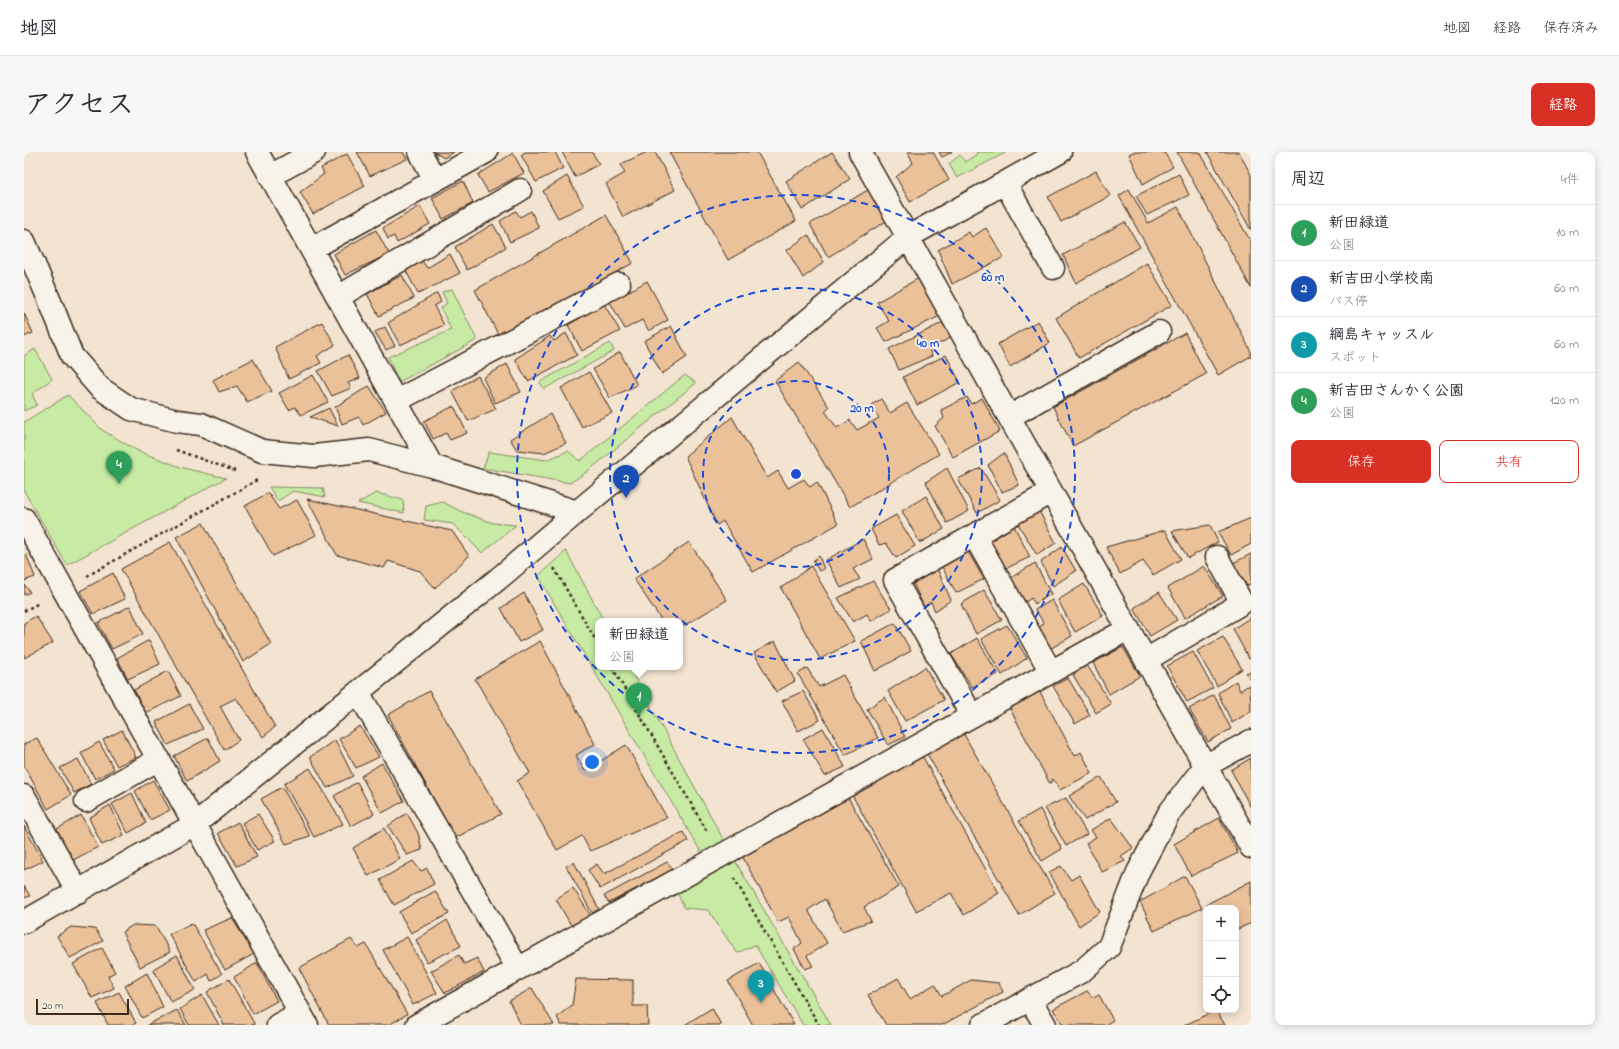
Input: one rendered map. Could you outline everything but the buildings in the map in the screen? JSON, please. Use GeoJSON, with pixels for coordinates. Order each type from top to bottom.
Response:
{"type":"FeatureCollection","features":[{"type":"Feature","properties":{"kind":"street"},"geometry":{"type":"LineString","coordinates":[[257,152],[432,466]]}},
{"type":"Feature","properties":{"kind":"street"},"geometry":{"type":"LineString","coordinates":[[270,176],[314,152]]}},
{"type":"Feature","properties":{"kind":"street"},"geometry":{"type":"LineString","coordinates":[[420,152],[435,180]]}},
{"type":"Feature","properties":{"kind":"street"},"geometry":{"type":"LineString","coordinates":[[311,249],[486,152]]}},
{"type":"Feature","properties":{"kind":"street"},"geometry":{"type":"LineString","coordinates":[[860,152],[1251,847]]}},
{"type":"Feature","properties":{"kind":"street"},"geometry":{"type":"LineString","coordinates":[[24,922],[195,824],[498,579],[908,237],[1060,152]]}},
{"type":"Feature","properties":{"kind":"street"},"geometry":{"type":"LineString","coordinates":[[1004,183],[1053,268]]}},
{"type":"Feature","properties":{"kind":"street"},"geometry":{"type":"LineString","coordinates":[[338,297],[520,190]]}},
{"type":"Feature","properties":{"kind":"street"},"geometry":{"type":"LineString","coordinates":[[24,241],[32,285],[54,310],[72,356],[100,388],[131,409],[177,421],[201,424],[262,451],[314,456],[369,450],[432,466],[577,512]]}},
{"type":"Feature","properties":{"kind":"street"},"geometry":{"type":"LineString","coordinates":[[396,402],[619,284]]}},
{"type":"Feature","properties":{"kind":"street"},"geometry":{"type":"LineString","coordinates":[[1009,417],[1159,332]]}},
{"type":"Feature","properties":{"kind":"street"},"geometry":{"type":"LineString","coordinates":[[972,716],[895,580],[1051,492]]}},
{"type":"Feature","properties":{"kind":"street"},"geometry":{"type":"LineString","coordinates":[[24,518],[303,1019],[278,1025]]}},
{"type":"Feature","properties":{"kind":"street"},"geometry":{"type":"LineString","coordinates":[[974,535],[1051,672]]}},
{"type":"Feature","properties":{"kind":"street"},"geometry":{"type":"LineString","coordinates":[[1146,660],[1247,601],[1217,557]]}},
{"type":"Feature","properties":{"kind":"street"},"geometry":{"type":"LineString","coordinates":[[417,1025],[1128,629]]}},
{"type":"Feature","properties":{"kind":"street"},"geometry":{"type":"LineString","coordinates":[[358,692],[518,969]]}},
{"type":"Feature","properties":{"kind":"street"},"geometry":{"type":"LineString","coordinates":[[983,1025],[1082,971],[1110,947],[1138,872],[1169,812],[1205,766],[1251,741]]}},
{"type":"Feature","properties":{"kind":"street"},"geometry":{"type":"LineString","coordinates":[[86,801],[159,759]]}},
{"type":"Feature","properties":{"kind":"street"},"geometry":{"type":"LineString","coordinates":[[24,796],[78,892]]}},
{"type":"Feature","properties":{"kind":"street"},"geometry":{"type":"LineString","coordinates":[[1030,999],[1045,1025]]}},
{"type":"Feature","properties":{"kind":"path"},"geometry":{"type":"LineString","coordinates":[[24,611],[259,480],[288,453]]}},
{"type":"Feature","properties":{"kind":"path"},"geometry":{"type":"LineString","coordinates":[[540,543],[595,639]]}},
{"type":"Feature","properties":{"kind":"green space"},"geometry":{"type":"Polygon","coordinates":[[[976,152],[1005,153],[957,178],[949,164],[960,155],[965,162],[977,154],[976,152]]]}},
{"type":"Feature","properties":{"kind":"green space"},"geometry":{"type":"Polygon","coordinates":[[[452,289],[477,340],[399,382],[388,357],[451,330],[441,308],[447,303],[442,292],[452,289]]]}},
{"type":"Feature","properties":{"kind":"green space"},"geometry":{"type":"Polygon","coordinates":[[[610,343],[614,351],[544,389],[540,382],[610,343]]]}},
{"type":"Feature","properties":{"kind":"green space"},"geometry":{"type":"Polygon","coordinates":[[[35,349],[52,379],[32,394],[37,405],[24,411],[24,356],[35,349]]]}},
{"type":"Feature","properties":{"kind":"green space"},"geometry":{"type":"Polygon","coordinates":[[[685,375],[696,383],[588,471],[570,483],[483,468],[489,452],[546,460],[568,451],[580,461],[685,375]]]}},
{"type":"Feature","properties":{"kind":"green space"},"geometry":{"type":"Polygon","coordinates":[[[68,395],[102,430],[138,451],[183,468],[226,478],[67,565],[24,491],[24,422],[68,395]]]}},
{"type":"Feature","properties":{"kind":"green space"},"geometry":{"type":"Polygon","coordinates":[[[269,487],[323,488],[325,497],[293,491],[278,501],[269,487]]]}},
{"type":"Feature","properties":{"kind":"green space"},"geometry":{"type":"Polygon","coordinates":[[[376,493],[403,500],[404,513],[358,503],[376,493]]]}},
{"type":"Feature","properties":{"kind":"green space"},"geometry":{"type":"Polygon","coordinates":[[[443,502],[460,511],[493,523],[516,525],[482,553],[453,524],[424,520],[426,506],[443,502]]]}},
{"type":"Feature","properties":{"kind":"green space"},"geometry":{"type":"Polygon","coordinates":[[[566,551],[602,618],[595,618],[595,670],[631,670],[733,857],[831,1025],[803,1025],[755,945],[737,953],[708,910],[684,908],[677,892],[711,869],[538,576],[566,551]]]}},
{"type":"Feature","properties":{"kind":"place","name":"新吉田さんかく公園"},"geometry":{"type":"Point","coordinates":[119,484]}},
{"type":"Feature","properties":{"kind":"place","name":"新吉田小学校南"},"geometry":{"type":"Point","coordinates":[626,498]}},
{"type":"Feature","properties":{"kind":"place","name":"新田緑道"},"geometry":{"type":"Point","coordinates":[639,716]}},
{"type":"Feature","properties":{"kind":"place","name":"綱島キャッスル"},"geometry":{"type":"Point","coordinates":[761,1003]}}]}
